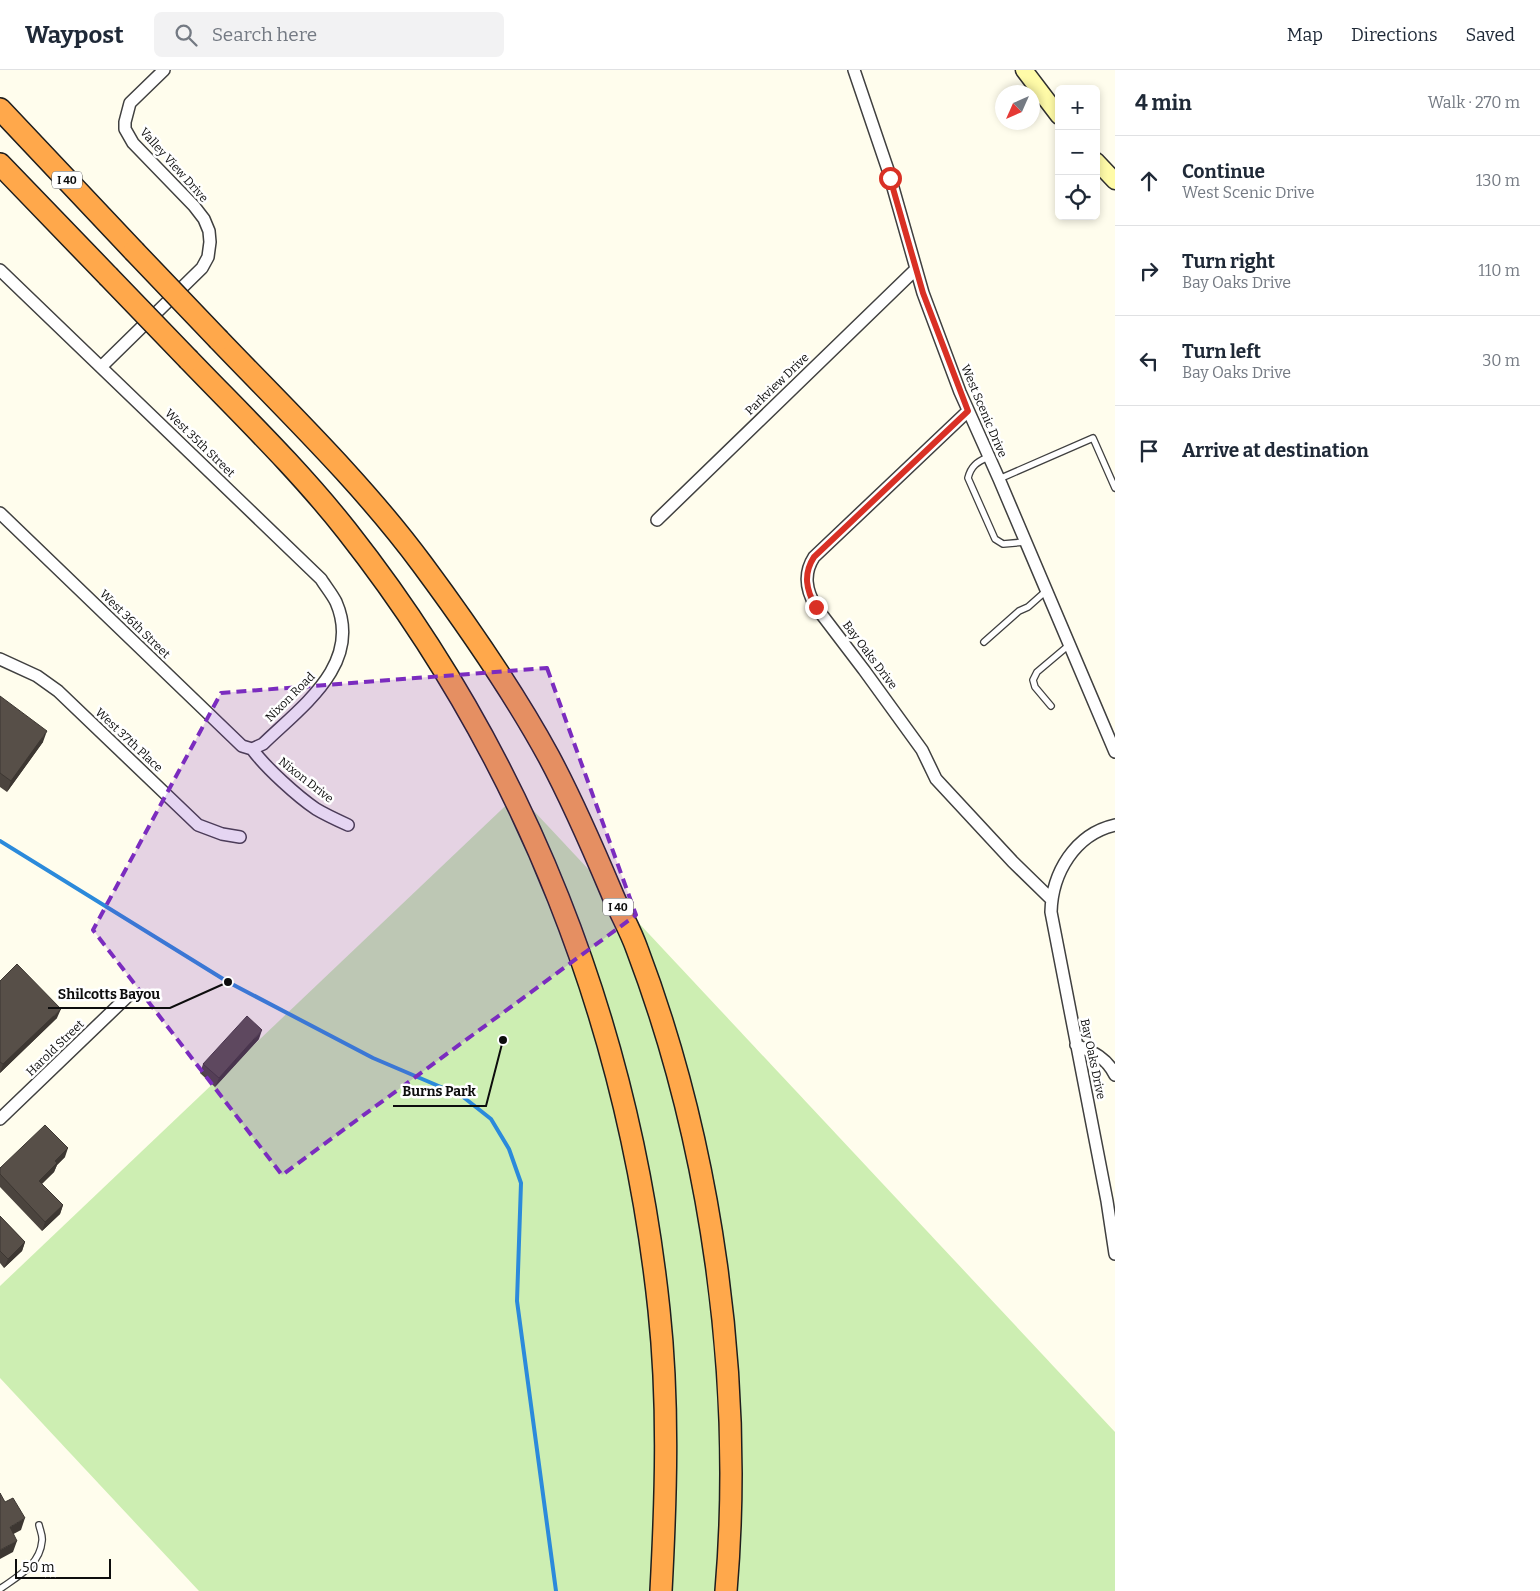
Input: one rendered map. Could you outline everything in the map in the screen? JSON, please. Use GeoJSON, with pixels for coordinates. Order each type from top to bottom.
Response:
{"type":"FeatureCollection","features":[{"type":"Feature","properties":{"kind":"highway","name":"I 40"},"geometry":{"type":"LineString","coordinates":[[0,109],[369,498],[420,561],[480,644],[556,771],[632,936],[658,1010],[692,1133],[715,1253],[730,1390],[731,1496],[726,1591]]}},
{"type":"Feature","properties":{"kind":"highway"},"geometry":{"type":"LineString","coordinates":[[0,164],[312,488],[352,538],[412,620],[451,682],[503,775],[552,881],[573,934],[609,1043],[635,1148],[648,1224],[659,1312],[664,1386],[666,1441],[662,1591]]}},
{"type":"Feature","properties":{"kind":"street","name":"Valley View Drive"},"geometry":{"type":"LineString","coordinates":[[101,367],[202,268],[210,250],[209,230],[204,219],[194,206],[133,143],[126,129],[125,122],[130,102],[164,70]]}},
{"type":"Feature","properties":{"kind":"street","name":"West Scenic Drive"},"geometry":{"type":"LineString","coordinates":[[854,70],[888,170],[923,293],[968,411],[999,479],[1115,752]]}},
{"type":"Feature","properties":{"kind":"street"},"geometry":{"type":"LineString","coordinates":[[1024,70],[1055,111]]}},
{"type":"Feature","properties":{"kind":"street"},"geometry":{"type":"LineString","coordinates":[[1100,165],[1115,181]]}},
{"type":"Feature","properties":{"kind":"street","name":"Parkview Drive"},"geometry":{"type":"LineString","coordinates":[[657,520],[916,269]]}},
{"type":"Feature","properties":{"kind":"street","name":"West 35th Street"},"geometry":{"type":"LineString","coordinates":[[0,270],[321,579],[335,600],[341,617],[342,644],[338,656]]}},
{"type":"Feature","properties":{"kind":"street","name":"Bay Oaks Drive"},"geometry":{"type":"LineString","coordinates":[[968,411],[814,557],[806,580],[810,597],[816,607],[922,750],[936,779],[1051,900]]}},
{"type":"Feature","properties":{"kind":"street","name":"West 36th Street"},"geometry":{"type":"LineString","coordinates":[[0,513],[242,746],[252,749]]}},
{"type":"Feature","properties":{"kind":"street","name":"Nixon Road"},"geometry":{"type":"LineString","coordinates":[[252,749],[263,744],[323,686],[332,672],[338,656]]}},
{"type":"Feature","properties":{"kind":"street","name":"West 37th Place"},"geometry":{"type":"LineString","coordinates":[[0,660],[38,676],[58,691],[198,825],[222,834],[240,837]]}},
{"type":"Feature","properties":{"kind":"street","name":"Nixon Drive"},"geometry":{"type":"LineString","coordinates":[[252,749],[262,762],[310,804],[348,825]]}},
{"type":"Feature","properties":{"kind":"street","name":"Bay Oaks Drive"},"geometry":{"type":"LineString","coordinates":[[1115,824],[1094,833],[1073,851],[1058,875],[1051,900],[1057,948],[1107,1201],[1115,1254]]}},
{"type":"Feature","properties":{"kind":"street","name":"Harold Street"},"geometry":{"type":"LineString","coordinates":[[0,1119],[128,996]]}},
{"type":"Feature","properties":{"kind":"street"},"geometry":{"type":"LineString","coordinates":[[1076,1045],[1097,1054],[1107,1062],[1115,1075]]}},
{"type":"Feature","properties":{"kind":"lane"},"geometry":{"type":"LineString","coordinates":[[999,479],[1093,438],[1115,488]]}},
{"type":"Feature","properties":{"kind":"lane"},"geometry":{"type":"LineString","coordinates":[[988,457],[976,463],[970,471],[968,478],[995,539],[1003,544],[1025,542]]}},
{"type":"Feature","properties":{"kind":"lane"},"geometry":{"type":"LineString","coordinates":[[984,642],[1046,591]]}},
{"type":"Feature","properties":{"kind":"lane"},"geometry":{"type":"LineString","coordinates":[[1052,706],[1035,687],[1033,680],[1037,672],[1069,645]]}},
{"type":"Feature","properties":{"kind":"lane"},"geometry":{"type":"LineString","coordinates":[[0,1589],[24,1572],[36,1560],[42,1540],[39,1525]]}},
{"type":"Feature","properties":{"kind":"highlighted area"},"geometry":{"type":"Polygon","coordinates":[[[547,668],[636,915],[282,1175],[93,930],[221,693],[547,668]]]}},
{"type":"Feature","properties":{"kind":"green space"},"geometry":{"type":"Polygon","coordinates":[[[518,794],[1115,1432],[1115,1591],[199,1591],[0,1378],[0,1286],[518,794]]]}},
{"type":"Feature","properties":{"kind":"building"},"geometry":{"type":"Polygon","coordinates":[[[0,696],[47,731],[11,781],[0,773],[0,696]]]}},
{"type":"Feature","properties":{"kind":"building"},"geometry":{"type":"Polygon","coordinates":[[[17,964],[61,1009],[3,1064],[0,1062],[0,981],[17,964]]]}},
{"type":"Feature","properties":{"kind":"building"},"geometry":{"type":"Polygon","coordinates":[[[247,1016],[262,1030],[219,1078],[203,1064],[247,1016]]]}},
{"type":"Feature","properties":{"kind":"building"},"geometry":{"type":"Polygon","coordinates":[[[45,1125],[68,1148],[55,1161],[57,1163],[39,1181],[63,1205],[45,1222],[0,1174],[0,1168],[45,1125]]]}},
{"type":"Feature","properties":{"kind":"building"},"geometry":{"type":"Polygon","coordinates":[[[0,1216],[25,1242],[8,1259],[0,1251],[0,1216]]]}},
{"type":"Feature","properties":{"kind":"building"},"geometry":{"type":"Polygon","coordinates":[[[0,1493],[5,1502],[13,1498],[25,1518],[10,1527],[17,1541],[0,1550],[0,1493]]]}},
{"type":"Feature","properties":{"kind":"waterway"},"geometry":{"type":"LineString","coordinates":[[0,841],[228,982],[373,1058],[462,1096],[491,1119],[509,1149],[521,1183],[517,1301],[556,1591]]}},
{"type":"Feature","properties":{"kind":"place","name":"Shilcotts Bayou"},"geometry":{"type":"Point","coordinates":[228,982]}},
{"type":"Feature","properties":{"kind":"place","name":"Burns Park"},"geometry":{"type":"Point","coordinates":[503,1040]}},
{"type":"Feature","properties":{"kind":"route"},"geometry":{"type":"LineString","coordinates":[[816,607],[810,597],[806,580],[814,557],[968,411],[923,293],[890,178]]}}]}
